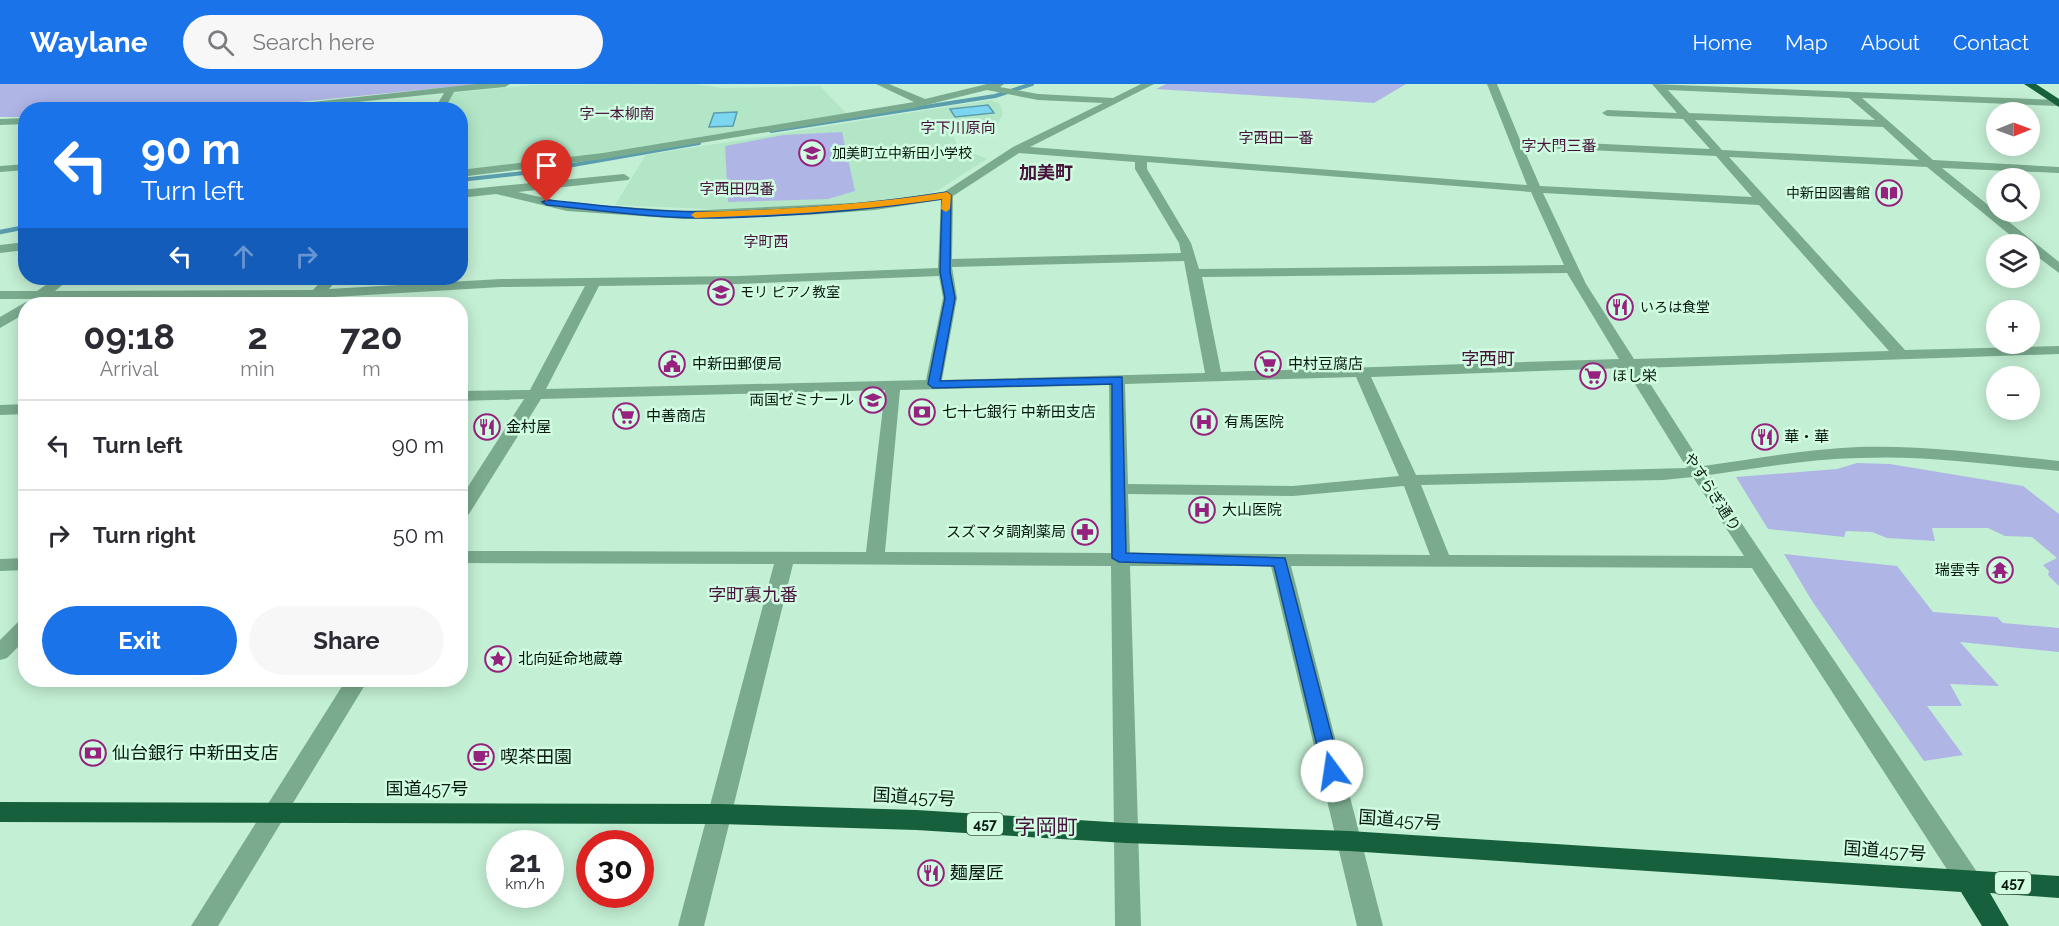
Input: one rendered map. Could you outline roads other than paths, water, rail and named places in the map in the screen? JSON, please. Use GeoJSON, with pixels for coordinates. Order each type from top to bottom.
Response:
{"type":"FeatureCollection","features":[{"type":"Feature","properties":{"kind":"highway"},"geometry":{"type":"LineString","coordinates":[[2029,84],[2058,104]]}},
{"type":"Feature","properties":{"kind":"highway","name":"国道457号"},"geometry":{"type":"LineString","coordinates":[[0,812],[719,814],[916,820],[1126,833],[1349,841],[1968,880]]}},
{"type":"Feature","properties":{"kind":"highway"},"geometry":{"type":"LineString","coordinates":[[1968,880],[1996,926]]}},
{"type":"Feature","properties":{"kind":"highway","name":"457"},"geometry":{"type":"LineString","coordinates":[[1968,880],[2059,887]]}},
{"type":"Feature","properties":{"kind":"street"},"geometry":{"type":"LineString","coordinates":[[331,102],[505,84]]}},
{"type":"Feature","properties":{"kind":"street"},"geometry":{"type":"LineString","coordinates":[[880,84],[925,104]]}},
{"type":"Feature","properties":{"kind":"street"},"geometry":{"type":"LineString","coordinates":[[496,190],[567,207],[684,215],[808,212],[875,206],[947,195],[1017,149],[1149,84]]}},
{"type":"Feature","properties":{"kind":"street","name":"やすらぎ通り"},"geometry":{"type":"LineString","coordinates":[[1492,84],[1535,189],[1579,284],[1758,562],[1968,880]]}},
{"type":"Feature","properties":{"kind":"street"},"geometry":{"type":"LineString","coordinates":[[1839,84],[1932,165],[2059,269]]}},
{"type":"Feature","properties":{"kind":"street"},"geometry":{"type":"LineString","coordinates":[[1658,86],[2058,104]]}},
{"type":"Feature","properties":{"kind":"street"},"geometry":{"type":"LineString","coordinates":[[1658,86],[1900,355]]}},
{"type":"Feature","properties":{"kind":"street"},"geometry":{"type":"LineString","coordinates":[[468,173],[603,156],[925,104],[997,87],[1012,94],[1116,100]]}},
{"type":"Feature","properties":{"kind":"street"},"geometry":{"type":"LineString","coordinates":[[444,102],[450,91]]}},
{"type":"Feature","properties":{"kind":"street"},"geometry":{"type":"LineString","coordinates":[[1607,113],[1884,124]]}},
{"type":"Feature","properties":{"kind":"street"},"geometry":{"type":"LineString","coordinates":[[0,122],[18,121]]}},
{"type":"Feature","properties":{"kind":"street"},"geometry":{"type":"LineString","coordinates":[[1516,143],[2059,170]]}},
{"type":"Feature","properties":{"kind":"street"},"geometry":{"type":"LineString","coordinates":[[1017,149],[1535,189],[1760,201]]}},
{"type":"Feature","properties":{"kind":"street"},"geometry":{"type":"LineString","coordinates":[[1141,160],[1142,170],[1185,243],[1194,273],[1214,377]]}},
{"type":"Feature","properties":{"kind":"street"},"geometry":{"type":"LineString","coordinates":[[0,169],[18,168]]}},
{"type":"Feature","properties":{"kind":"street"},"geometry":{"type":"LineString","coordinates":[[468,193],[624,178]]}},
{"type":"Feature","properties":{"kind":"street"},"geometry":{"type":"LineString","coordinates":[[933,384],[950,298],[945,268],[947,195]]}},
{"type":"Feature","properties":{"kind":"street"},"geometry":{"type":"LineString","coordinates":[[0,249],[18,247]]}},
{"type":"Feature","properties":{"kind":"street"},"geometry":{"type":"LineString","coordinates":[[0,295],[317,294],[595,281],[738,280],[1188,257]]}},
{"type":"Feature","properties":{"kind":"street"},"geometry":{"type":"LineString","coordinates":[[1194,273],[1573,268]]}},
{"type":"Feature","properties":{"kind":"street"},"geometry":{"type":"LineString","coordinates":[[468,501],[535,395],[595,281]]}},
{"type":"Feature","properties":{"kind":"street"},"geometry":{"type":"LineString","coordinates":[[37,297],[54,285]]}},
{"type":"Feature","properties":{"kind":"street"},"geometry":{"type":"LineString","coordinates":[[317,294],[325,285]]}},
{"type":"Feature","properties":{"kind":"street"},"geometry":{"type":"LineString","coordinates":[[344,297],[349,292]]}},
{"type":"Feature","properties":{"kind":"street"},"geometry":{"type":"LineString","coordinates":[[0,324],[18,311]]}},
{"type":"Feature","properties":{"kind":"street"},"geometry":{"type":"LineString","coordinates":[[468,396],[1118,380],[2059,350]]}},
{"type":"Feature","properties":{"kind":"street"},"geometry":{"type":"LineString","coordinates":[[1361,372],[1410,480],[1442,560]]}},
{"type":"Feature","properties":{"kind":"street"},"geometry":{"type":"LineString","coordinates":[[1118,380],[1119,558],[1128,926]]}},
{"type":"Feature","properties":{"kind":"street"},"geometry":{"type":"LineString","coordinates":[[875,557],[893,385]]}},
{"type":"Feature","properties":{"kind":"street"},"geometry":{"type":"LineString","coordinates":[[0,410],[18,409]]}},
{"type":"Feature","properties":{"kind":"street"},"geometry":{"type":"LineString","coordinates":[[1120,489],[1293,491],[1410,480],[1701,472],[1777,459],[1866,452],[1907,453],[2059,466]]}},
{"type":"Feature","properties":{"kind":"street"},"geometry":{"type":"LineString","coordinates":[[468,557],[785,560],[875,557],[1119,558],[1280,562],[1442,560],[1758,562]]}},
{"type":"Feature","properties":{"kind":"street"},"geometry":{"type":"LineString","coordinates":[[691,926],[785,560]]}},
{"type":"Feature","properties":{"kind":"street"},"geometry":{"type":"LineString","coordinates":[[1280,562],[1370,926]]}},
{"type":"Feature","properties":{"kind":"street"},"geometry":{"type":"LineString","coordinates":[[0,565],[18,564]]}},
{"type":"Feature","properties":{"kind":"street"},"geometry":{"type":"LineString","coordinates":[[0,653],[18,634]]}},
{"type":"Feature","properties":{"kind":"street"},"geometry":{"type":"LineString","coordinates":[[204,926],[353,687]]}},
{"type":"Feature","properties":{"kind":"waterway"},"geometry":{"type":"LineString","coordinates":[[771,131],[995,96],[1032,84]]}},
{"type":"Feature","properties":{"kind":"waterway"},"geometry":{"type":"LineString","coordinates":[[468,179],[533,172],[699,143]]}},
{"type":"Feature","properties":{"kind":"waterway"},"geometry":{"type":"LineString","coordinates":[[0,232],[18,229]]}},
{"type":"Feature","properties":{"kind":"place","name":"加美町立中新田小学校"},"geometry":{"type":"Point","coordinates":[812,153]}},
{"type":"Feature","properties":{"kind":"place","name":"中新田図書館"},"geometry":{"type":"Point","coordinates":[1889,193]}},
{"type":"Feature","properties":{"kind":"place","name":"モリ ピアノ教室"},"geometry":{"type":"Point","coordinates":[721,292]}},
{"type":"Feature","properties":{"kind":"place","name":"いろは食堂"},"geometry":{"type":"Point","coordinates":[1620,307]}},
{"type":"Feature","properties":{"kind":"place","name":"中新田郵便局"},"geometry":{"type":"Point","coordinates":[672,364]}},
{"type":"Feature","properties":{"kind":"place","name":"中村豆腐店"},"geometry":{"type":"Point","coordinates":[1268,364]}},
{"type":"Feature","properties":{"kind":"place","name":"ほし栄"},"geometry":{"type":"Point","coordinates":[1593,376]}},
{"type":"Feature","properties":{"kind":"place","name":"両国ゼミナール"},"geometry":{"type":"Point","coordinates":[873,400]}},
{"type":"Feature","properties":{"kind":"place","name":"七十七銀行 中新田支店"},"geometry":{"type":"Point","coordinates":[922,412]}},
{"type":"Feature","properties":{"kind":"place","name":"中善商店"},"geometry":{"type":"Point","coordinates":[626,416]}},
{"type":"Feature","properties":{"kind":"place","name":"有馬医院"},"geometry":{"type":"Point","coordinates":[1204,422]}},
{"type":"Feature","properties":{"kind":"place","name":"金村屋"},"geometry":{"type":"Point","coordinates":[487,427]}},
{"type":"Feature","properties":{"kind":"place","name":"華・華"},"geometry":{"type":"Point","coordinates":[1765,437]}},
{"type":"Feature","properties":{"kind":"place","name":"大山医院"},"geometry":{"type":"Point","coordinates":[1202,510]}},
{"type":"Feature","properties":{"kind":"place","name":"スズマタ調剤薬局"},"geometry":{"type":"Point","coordinates":[1085,532]}},
{"type":"Feature","properties":{"kind":"place","name":"瑞雲寺"},"geometry":{"type":"Point","coordinates":[2000,570]}},
{"type":"Feature","properties":{"kind":"place","name":"北向延命地蔵尊"},"geometry":{"type":"Point","coordinates":[498,659]}},
{"type":"Feature","properties":{"kind":"place","name":"仙台銀行 中新田支店"},"geometry":{"type":"Point","coordinates":[93,753]}},
{"type":"Feature","properties":{"kind":"place","name":"喫茶田園"},"geometry":{"type":"Point","coordinates":[481,757]}},
{"type":"Feature","properties":{"kind":"place","name":"麺屋匠"},"geometry":{"type":"Point","coordinates":[931,873]}},
{"type":"Feature","properties":{"kind":"district","name":"字一本柳南"},"geometry":{"type":"Point","coordinates":[617,114]}},
{"type":"Feature","properties":{"kind":"district","name":"字下川原向"},"geometry":{"type":"Point","coordinates":[958,128]}},
{"type":"Feature","properties":{"kind":"district","name":"字西田一番"},"geometry":{"type":"Point","coordinates":[1276,138]}},
{"type":"Feature","properties":{"kind":"district","name":"字大門三番"},"geometry":{"type":"Point","coordinates":[1559,146]}},
{"type":"Feature","properties":{"kind":"district","name":"加美町"},"geometry":{"type":"Point","coordinates":[1046,173]}},
{"type":"Feature","properties":{"kind":"district","name":"字西田四番"},"geometry":{"type":"Point","coordinates":[737,189]}},
{"type":"Feature","properties":{"kind":"district","name":"字町西"},"geometry":{"type":"Point","coordinates":[766,242]}},
{"type":"Feature","properties":{"kind":"district","name":"字西町"},"geometry":{"type":"Point","coordinates":[1488,359]}},
{"type":"Feature","properties":{"kind":"district","name":"字町裏九番"},"geometry":{"type":"Point","coordinates":[753,595]}},
{"type":"Feature","properties":{"kind":"district","name":"字岡町"},"geometry":{"type":"Point","coordinates":[1046,827]}}]}
